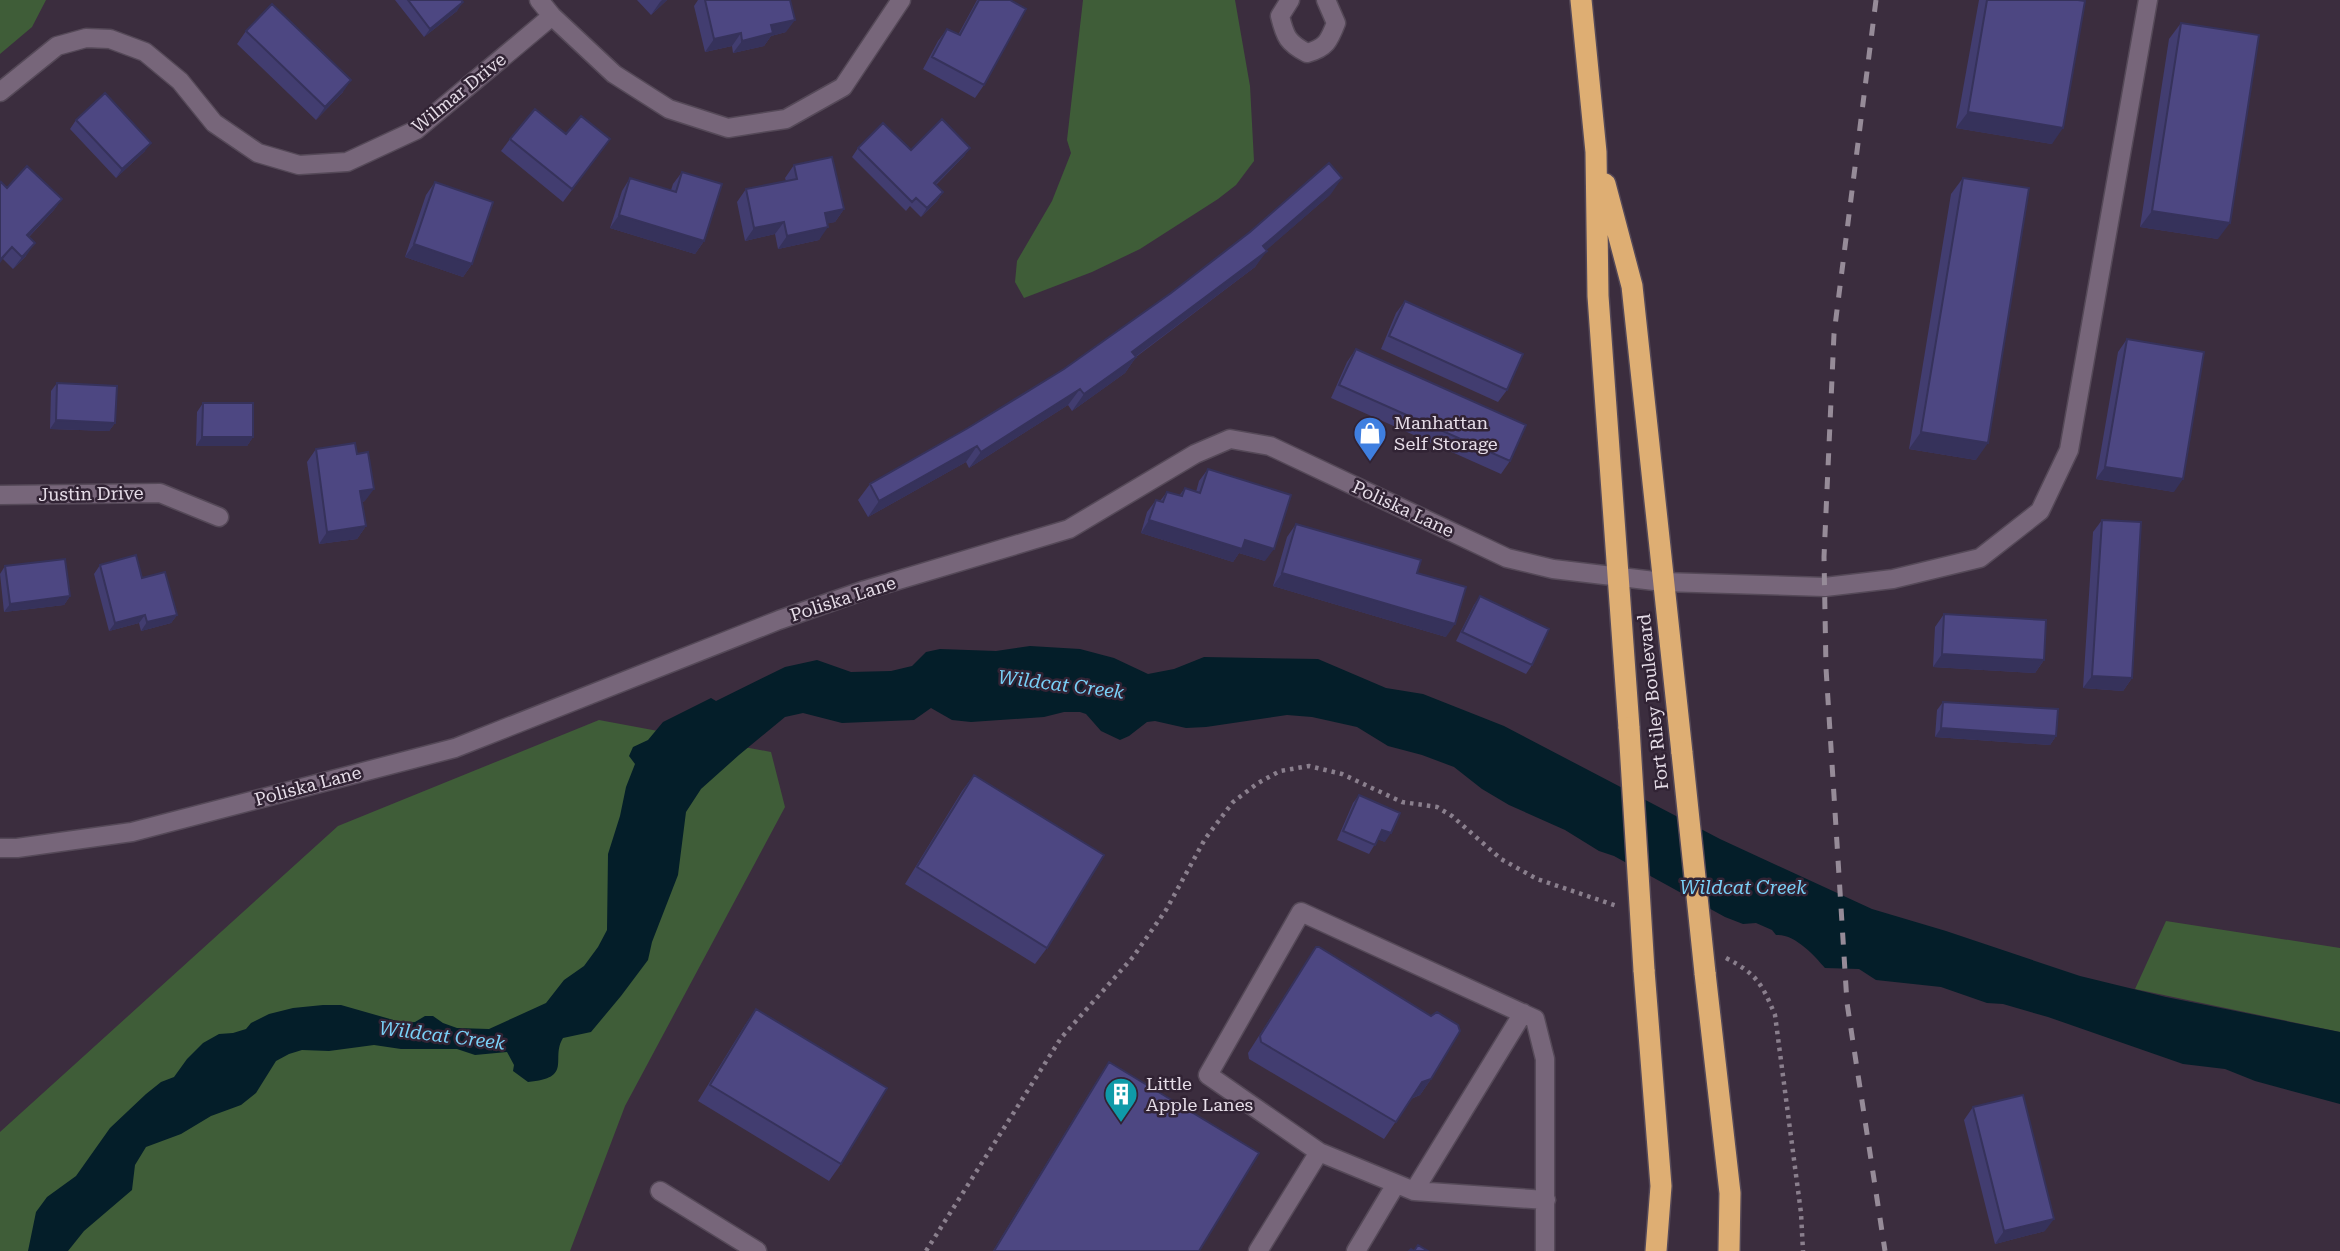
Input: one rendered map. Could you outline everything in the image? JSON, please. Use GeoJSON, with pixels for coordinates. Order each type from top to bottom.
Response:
{"type":"FeatureCollection","features":[{"type":"Feature","properties":{"kind":"highway","name":"Fort Riley Boulevard"},"geometry":{"type":"LineString","coordinates":[[1581,0],[1596,152],[1598,296],[1661,1186],[1656,1251]]}},
{"type":"Feature","properties":{"kind":"highway","name":"Fort Riley Boulevard"},"geometry":{"type":"LineString","coordinates":[[1596,152],[1632,286],[1730,1194],[1729,1251]]}},
{"type":"Feature","properties":{"kind":"street"},"geometry":{"type":"LineString","coordinates":[[540,0],[552,16],[614,74],[670,109],[728,128],[786,119],[844,87],[901,0]]}},
{"type":"Feature","properties":{"kind":"street"},"geometry":{"type":"LineString","coordinates":[[1290,0],[1280,16],[1283,30],[1291,44],[1307,53],[1319,50],[1330,39],[1336,23],[1326,0]]}},
{"type":"Feature","properties":{"kind":"street","name":"Poliska Lane"},"geometry":{"type":"LineString","coordinates":[[0,848],[132,832],[455,748],[779,620],[865,590],[1069,529],[1195,454],[1230,439],[1270,446],[1507,558],[1553,569],[1663,582],[1825,587],[1893,579],[1980,558],[2040,511],[2069,450],[2148,0]]}},
{"type":"Feature","properties":{"kind":"street","name":"Wilmar Drive"},"geometry":{"type":"LineString","coordinates":[[0,92],[57,46],[86,38],[110,39],[145,52],[180,81],[214,123],[258,153],[299,165],[347,162],[415,131],[552,16]]}},
{"type":"Feature","properties":{"kind":"street","name":"Justin Drive"},"geometry":{"type":"LineString","coordinates":[[0,495],[160,493],[219,517]]}},
{"type":"Feature","properties":{"kind":"street"},"geometry":{"type":"LineString","coordinates":[[1545,1251],[1546,1200],[1545,1059],[1535,1018],[1301,912],[1208,1075],[1319,1152],[1414,1192],[1546,1200]]}},
{"type":"Feature","properties":{"kind":"street"},"geometry":{"type":"LineString","coordinates":[[1414,1192],[1522,1013]]}},
{"type":"Feature","properties":{"kind":"street"},"geometry":{"type":"LineString","coordinates":[[1258,1251],[1319,1152]]}},
{"type":"Feature","properties":{"kind":"street"},"geometry":{"type":"LineString","coordinates":[[1356,1251],[1396,1184]]}},
{"type":"Feature","properties":{"kind":"street"},"geometry":{"type":"LineString","coordinates":[[660,1191],[757,1251]]}},
{"type":"Feature","properties":{"kind":"green space"},"geometry":{"type":"Polygon","coordinates":[[[0,0],[46,0],[32,27],[0,54],[0,0]]]}},
{"type":"Feature","properties":{"kind":"green space"},"geometry":{"type":"Polygon","coordinates":[[[1083,0],[1235,0],[1250,86],[1254,161],[1236,185],[1218,199],[1140,249],[1092,272],[1024,298],[1015,282],[1017,261],[1052,201],[1071,153],[1067,140],[1083,0]]]}},
{"type":"Feature","properties":{"kind":"green space"},"geometry":{"type":"Polygon","coordinates":[[[599,720],[771,752],[785,807],[625,1106],[570,1251],[0,1251],[0,1132],[338,826],[599,720]]]}},
{"type":"Feature","properties":{"kind":"green space"},"geometry":{"type":"Polygon","coordinates":[[[2166,921],[2340,948],[2340,1032],[2135,989],[2166,921]]]}},
{"type":"Feature","properties":{"kind":"water","name":"Wildcat Creek"},"geometry":{"type":"Polygon","coordinates":[[[1030,646],[1080,649],[1114,658],[1148,674],[1174,669],[1204,657],[1318,659],[1386,688],[1423,694],[1504,726],[1720,839],[1872,909],[2080,976],[2166,997],[2340,1032],[2340,1104],[2255,1081],[2225,1069],[2183,1064],[2048,1017],[2003,1004],[1987,1003],[1941,987],[1876,980],[1859,969],[1825,968],[1804,946],[1790,938],[1776,935],[1772,930],[1756,923],[1743,924],[1725,917],[1614,856],[1599,851],[1565,830],[1509,805],[1482,789],[1454,767],[1388,746],[1357,727],[1312,717],[1287,715],[1186,728],[1155,721],[1147,722],[1120,740],[1101,731],[1086,714],[1080,712],[971,722],[952,720],[931,708],[914,720],[842,723],[803,713],[785,717],[701,789],[686,812],[678,875],[652,942],[648,960],[591,1032],[563,1038],[558,1066],[551,1076],[528,1082],[513,1071],[514,1065],[507,1052],[475,1055],[457,1049],[401,1049],[374,1045],[329,1051],[302,1050],[289,1054],[276,1061],[256,1093],[241,1105],[211,1116],[181,1134],[146,1147],[135,1165],[132,1190],[84,1231],[68,1251],[28,1251],[36,1212],[47,1197],[76,1176],[110,1128],[161,1082],[174,1077],[203,1043],[219,1034],[246,1029],[251,1023],[269,1014],[323,1005],[341,1005],[404,1023],[433,1016],[457,1028],[489,1029],[546,1003],[564,980],[584,966],[607,930],[608,854],[635,764],[629,756],[633,747],[648,740],[663,722],[711,698],[716,701],[785,667],[817,660],[851,672],[891,671],[912,666],[926,652],[940,649],[996,651],[1030,646]]]}},
{"type":"Feature","properties":{"kind":"building"},"geometry":{"type":"Polygon","coordinates":[[[408,0],[461,0],[463,2],[430,29],[408,0]]]}},
{"type":"Feature","properties":{"kind":"building"},"geometry":{"type":"Polygon","coordinates":[[[705,0],[790,0],[795,20],[771,25],[773,33],[742,41],[741,33],[714,39],[705,0]]]}},
{"type":"Feature","properties":{"kind":"building"},"geometry":{"type":"Polygon","coordinates":[[[979,0],[1010,0],[1026,9],[984,85],[932,57],[947,29],[960,35],[979,0]]]}},
{"type":"Feature","properties":{"kind":"building"},"geometry":{"type":"Polygon","coordinates":[[[1987,0],[2085,1],[2063,128],[1968,112],[1987,0]]]}},
{"type":"Feature","properties":{"kind":"building"},"geometry":{"type":"Polygon","coordinates":[[[272,4],[351,80],[325,107],[246,31],[272,4]]]}},
{"type":"Feature","properties":{"kind":"building"},"geometry":{"type":"Polygon","coordinates":[[[2181,23],[2259,35],[2230,223],[2152,211],[2181,23]]]}},
{"type":"Feature","properties":{"kind":"building"},"geometry":{"type":"Polygon","coordinates":[[[105,93],[151,143],[122,169],[76,120],[105,93]]]}},
{"type":"Feature","properties":{"kind":"building"},"geometry":{"type":"Polygon","coordinates":[[[535,109],[566,134],[581,116],[610,139],[572,189],[510,139],[535,109]]]}},
{"type":"Feature","properties":{"kind":"building"},"geometry":{"type":"Polygon","coordinates":[[[942,119],[970,148],[934,183],[943,192],[927,208],[916,198],[912,202],[858,148],[883,123],[911,150],[942,119]]]}},
{"type":"Feature","properties":{"kind":"building"},"geometry":{"type":"Polygon","coordinates":[[[832,157],[844,209],[825,213],[828,227],[787,236],[784,222],[754,228],[746,189],[797,179],[794,165],[832,157]]]}},
{"type":"Feature","properties":{"kind":"building"},"geometry":{"type":"Polygon","coordinates":[[[1329,163],[1342,178],[1263,246],[1267,251],[1132,352],[1136,357],[1084,394],[1080,389],[981,452],[977,446],[879,501],[870,484],[1064,369],[1171,293],[1250,232],[1329,163]]]}},
{"type":"Feature","properties":{"kind":"building"},"geometry":{"type":"Polygon","coordinates":[[[27,166],[62,199],[27,235],[35,243],[22,257],[12,247],[0,260],[0,184],[1,182],[7,188],[27,166]]]}},
{"type":"Feature","properties":{"kind":"building"},"geometry":{"type":"Polygon","coordinates":[[[682,172],[722,184],[704,241],[619,215],[630,178],[676,192],[682,172]]]}},
{"type":"Feature","properties":{"kind":"building"},"geometry":{"type":"Polygon","coordinates":[[[1963,178],[2029,188],[1988,443],[1921,432],[1963,178]]]}},
{"type":"Feature","properties":{"kind":"building"},"geometry":{"type":"Polygon","coordinates":[[[435,182],[493,202],[472,264],[414,244],[435,182]]]}},
{"type":"Feature","properties":{"kind":"building"},"geometry":{"type":"Polygon","coordinates":[[[1405,301],[1523,354],[1507,390],[1389,336],[1405,301]]]}},
{"type":"Feature","properties":{"kind":"building"},"geometry":{"type":"Polygon","coordinates":[[[2127,339],[2204,352],[2183,479],[2105,467],[2127,339]]]}},
{"type":"Feature","properties":{"kind":"building"},"geometry":{"type":"Polygon","coordinates":[[[1356,349],[1526,425],[1510,461],[1339,385],[1356,349]]]}},
{"type":"Feature","properties":{"kind":"building"},"geometry":{"type":"Polygon","coordinates":[[[57,383],[117,386],[115,423],[56,420],[57,383]]]}},
{"type":"Feature","properties":{"kind":"building"},"geometry":{"type":"Polygon","coordinates":[[[203,403],[253,403],[253,437],[202,437],[203,403]]]}},
{"type":"Feature","properties":{"kind":"building"},"geometry":{"type":"Polygon","coordinates":[[[355,443],[357,454],[368,452],[374,489],[360,491],[366,526],[327,532],[316,449],[355,443]]]}},
{"type":"Feature","properties":{"kind":"building"},"geometry":{"type":"Polygon","coordinates":[[[1208,469],[1291,495],[1274,549],[1245,540],[1242,549],[1149,520],[1156,500],[1163,502],[1167,492],[1182,496],[1185,488],[1200,493],[1208,469]]]}},
{"type":"Feature","properties":{"kind":"building"},"geometry":{"type":"Polygon","coordinates":[[[2102,520],[2141,522],[2132,678],[2092,676],[2102,520]]]}},
{"type":"Feature","properties":{"kind":"building"},"geometry":{"type":"Polygon","coordinates":[[[1296,524],[1421,560],[1417,573],[1466,587],[1455,624],[1282,573],[1296,524]]]}},
{"type":"Feature","properties":{"kind":"building"},"geometry":{"type":"Polygon","coordinates":[[[136,555],[142,578],[165,572],[177,615],[147,622],[145,615],[115,623],[100,565],[136,555]]]}},
{"type":"Feature","properties":{"kind":"building"},"geometry":{"type":"Polygon","coordinates":[[[65,559],[70,596],[10,604],[5,566],[65,559]]]}},
{"type":"Feature","properties":{"kind":"building"},"geometry":{"type":"Polygon","coordinates":[[[1480,596],[1549,629],[1532,665],[1462,632],[1480,596]]]}},
{"type":"Feature","properties":{"kind":"building"},"geometry":{"type":"Polygon","coordinates":[[[1944,614],[2046,620],[2044,660],[1942,654],[1944,614]]]}},
{"type":"Feature","properties":{"kind":"building"},"geometry":{"type":"Polygon","coordinates":[[[1943,702],[2058,709],[2056,736],[1941,728],[1943,702]]]}},
{"type":"Feature","properties":{"kind":"building"},"geometry":{"type":"Polygon","coordinates":[[[974,775],[1104,855],[1047,948],[917,867],[974,775]]]}},
{"type":"Feature","properties":{"kind":"building"},"geometry":{"type":"Polygon","coordinates":[[[1359,795],[1400,813],[1391,833],[1382,830],[1375,845],[1343,831],[1359,795]]]}},
{"type":"Feature","properties":{"kind":"building"},"geometry":{"type":"Polygon","coordinates":[[[1316,947],[1431,1016],[1437,1012],[1458,1025],[1460,1031],[1431,1079],[1422,1082],[1396,1122],[1261,1042],[1260,1036],[1316,947]]]}},
{"type":"Feature","properties":{"kind":"building"},"geometry":{"type":"Polygon","coordinates":[[[756,1009],[887,1088],[841,1164],[710,1085],[756,1009]]]}},
{"type":"Feature","properties":{"kind":"building","name":"Little Apple Lanes"},"geometry":{"type":"Polygon","coordinates":[[[1109,1062],[1259,1153],[1199,1251],[994,1251],[1109,1062]]]}},
{"type":"Feature","properties":{"kind":"building"},"geometry":{"type":"Polygon","coordinates":[[[2023,1095],[2054,1219],[2004,1231],[1973,1107],[2023,1095]]]}},
{"type":"Feature","properties":{"kind":"building"},"geometry":{"type":"Polygon","coordinates":[[[1418,1245],[1428,1251],[1414,1251],[1418,1245]]]}},
{"type":"Feature","properties":{"kind":"railway"},"geometry":{"type":"LineString","coordinates":[[1876,0],[1834,334],[1824,557],[1826,668],[1847,1003],[1885,1251]]}},
{"type":"Feature","properties":{"kind":"place","name":"Manhattan Self Storage"},"geometry":{"type":"Point","coordinates":[1370,463]}},
{"type":"Feature","properties":{"kind":"place","name":"Little Apple Lanes"},"geometry":{"type":"Point","coordinates":[1121,1124]}}]}
